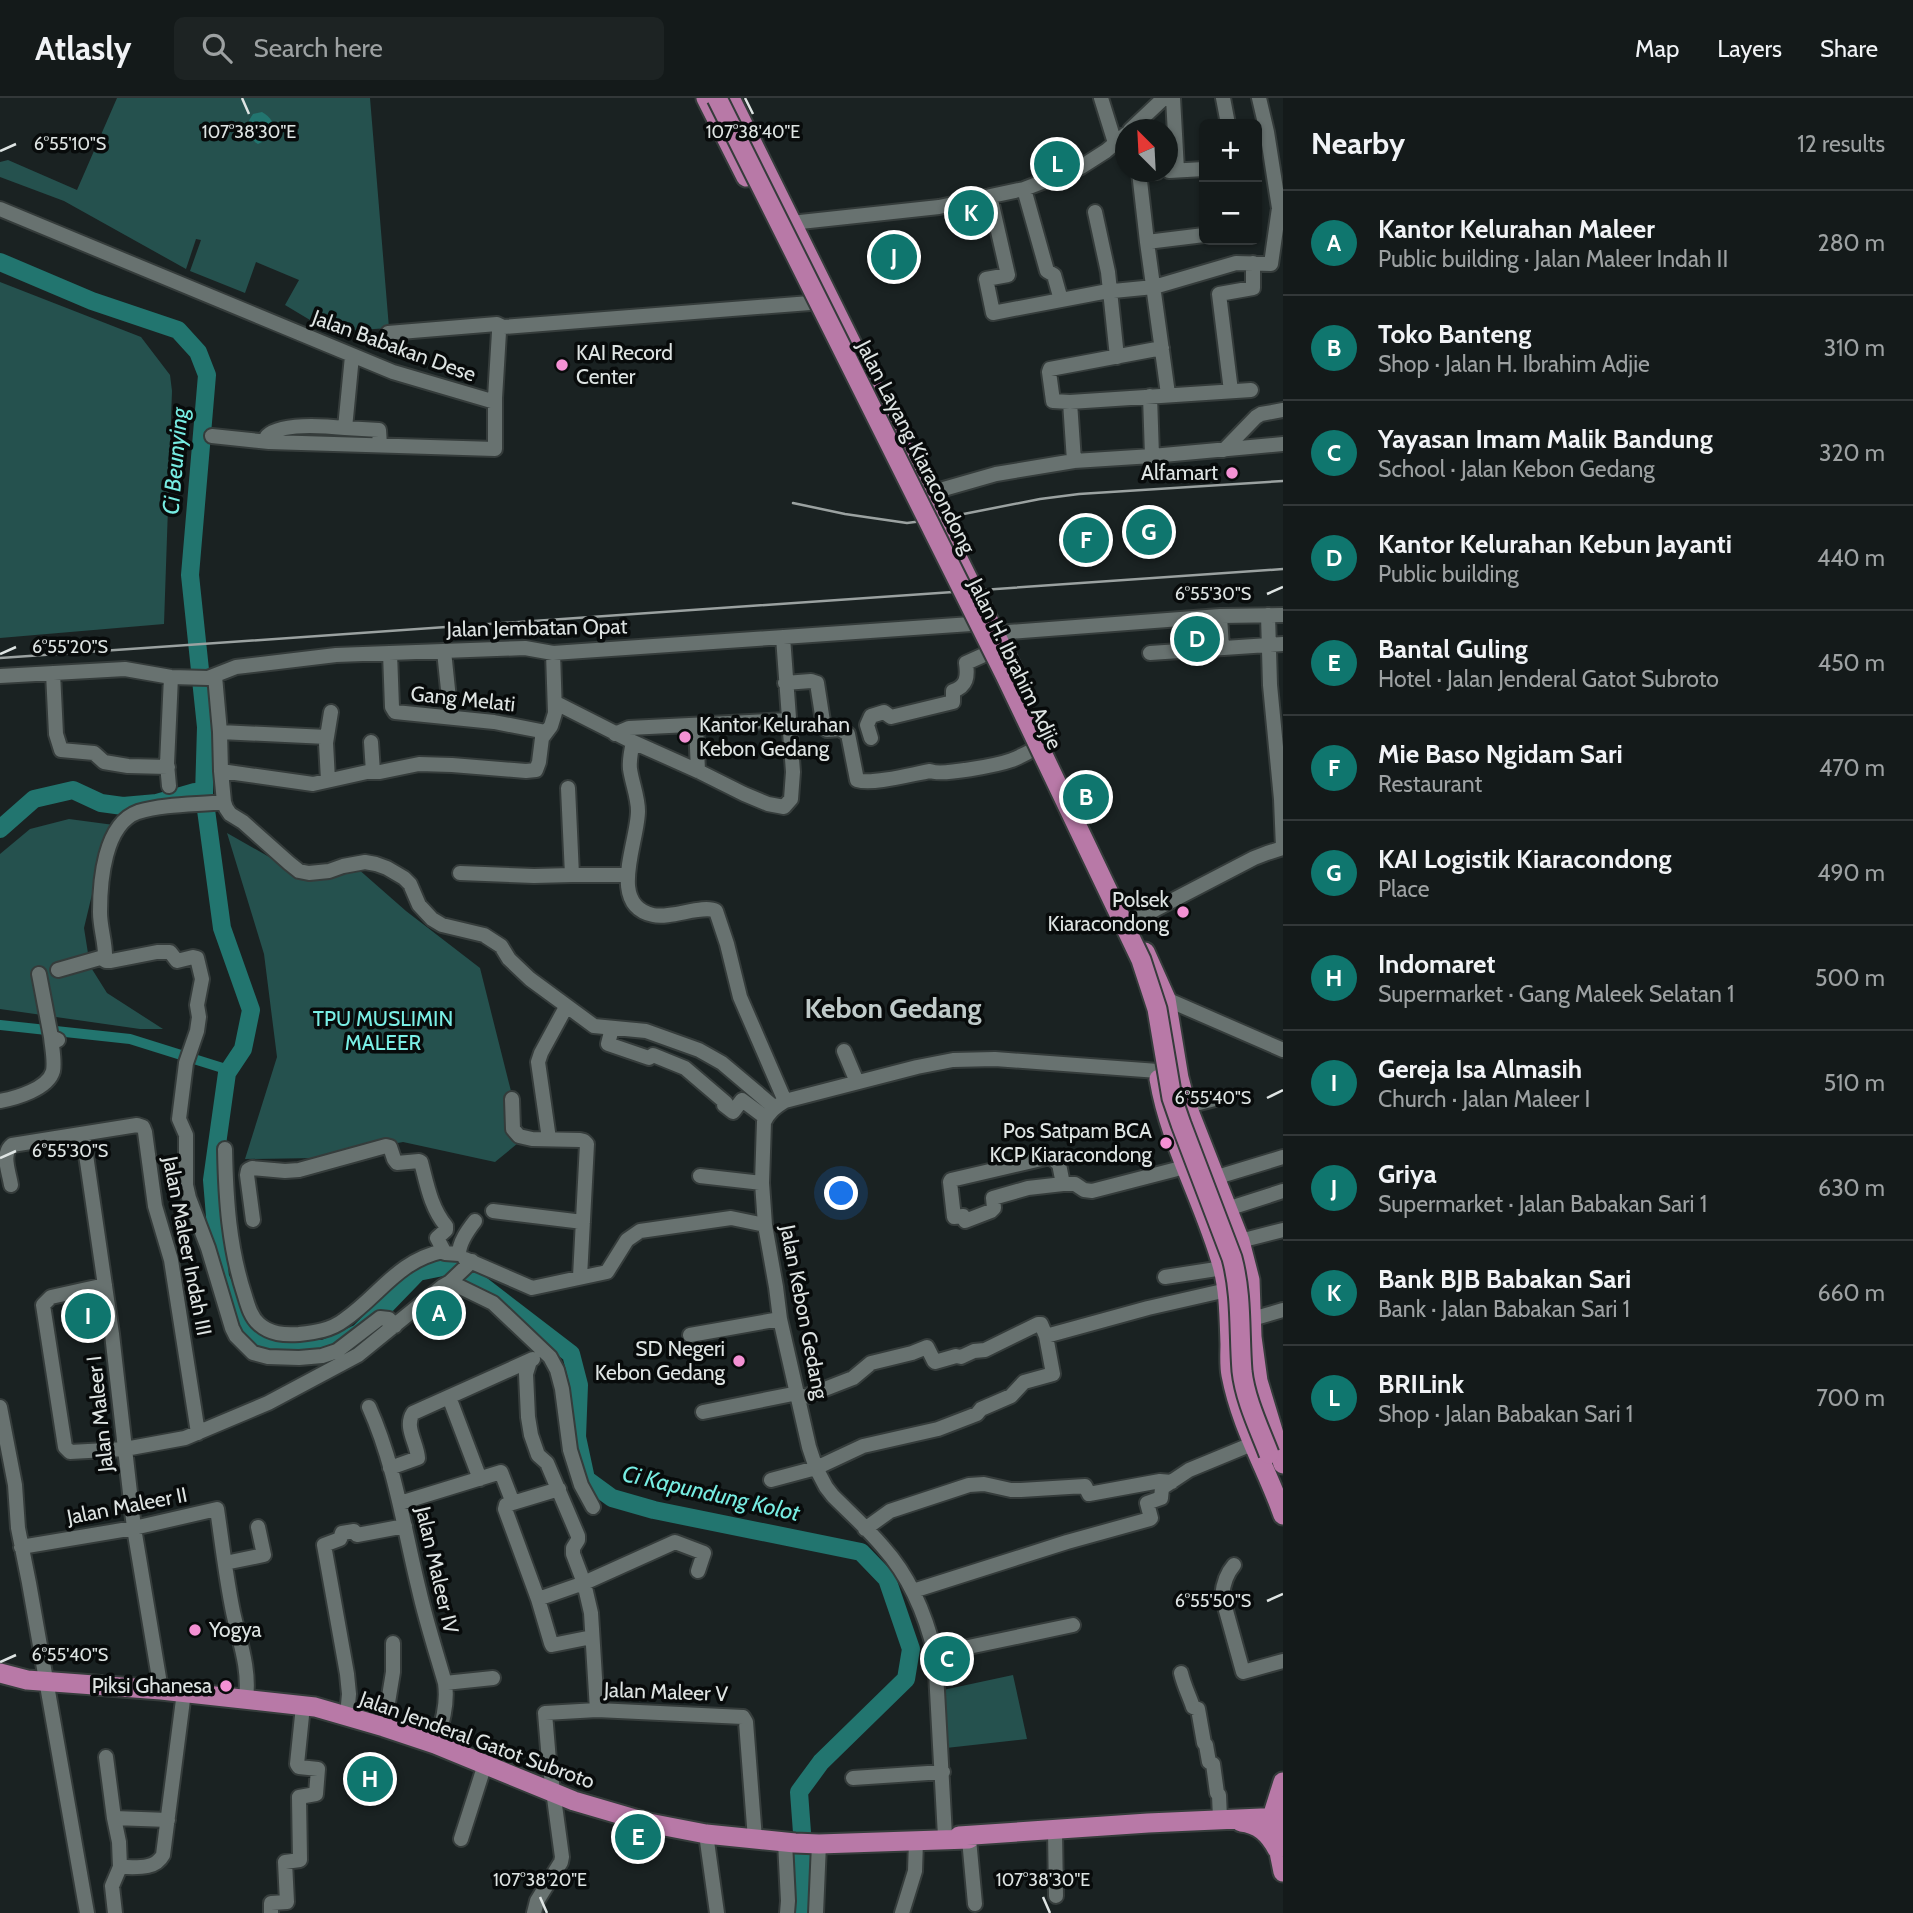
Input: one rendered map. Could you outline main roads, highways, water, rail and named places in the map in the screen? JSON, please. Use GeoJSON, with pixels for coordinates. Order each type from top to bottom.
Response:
{"type":"FeatureCollection","features":[{"type":"Feature","properties":{"kind":"main road","name":"Jalan H. Ibrahim Adjie"},"geometry":{"type":"LineString","coordinates":[[706,98],[783,228],[937,536],[995,634],[1090,832],[1160,1003],[1186,1106],[1240,1241],[1248,1270],[1258,1381],[1278,1428],[1268,1454]]}},
{"type":"Feature","properties":{"kind":"main road","name":"Jalan Layang Kiaracondong"},"geometry":{"type":"LineString","coordinates":[[716,98],[1011,687],[1141,960],[1157,1009],[1172,1098],[1237,1277],[1242,1374],[1277,1479]]}},
{"type":"Feature","properties":{"kind":"main road","name":"Jalan H. Ibrahim Adjie"},"geometry":{"type":"LineString","coordinates":[[730,98],[783,228],[810,303],[859,379],[926,495],[937,536],[971,624],[1032,750],[1130,931]]}},
{"type":"Feature","properties":{"kind":"main road","name":"Jalan H. Ibrahim Adjie"},"geometry":{"type":"LineString","coordinates":[[1160,1003],[1156,1044],[1163,1102],[1223,1268],[1229,1305],[1231,1372],[1242,1416],[1268,1454]]}},
{"type":"Feature","properties":{"kind":"main road"},"geometry":{"type":"LineString","coordinates":[[1277,1479],[1283,1515]]}},
{"type":"Feature","properties":{"kind":"main road","name":"Jalan Jenderal Gatot Subroto"},"geometry":{"type":"LineString","coordinates":[[0,1673],[36,1681],[184,1692],[347,1710],[574,1801],[649,1823],[706,1835],[817,1844],[913,1841],[1220,1818],[1278,1817]]}},
{"type":"Feature","properties":{"kind":"main road","name":"Jalan Jenderal Gatot Subroto"},"geometry":{"type":"LineString","coordinates":[[0,1684],[36,1681]]}},
{"type":"Feature","properties":{"kind":"main road"},"geometry":{"type":"LineString","coordinates":[[1283,1782],[1278,1817],[1278,1849],[1283,1872]]}},
{"type":"Feature","properties":{"kind":"main road","name":"Jalan Jenderal Gatot Subroto"},"geometry":{"type":"LineString","coordinates":[[1094,1828],[1236,1821],[1261,1829],[1278,1849]]}},
{"type":"Feature","properties":{"kind":"main road","name":"Jalan Jenderal Gatot Subroto"},"geometry":{"type":"LineString","coordinates":[[913,1841],[945,1836],[971,1838]]}},
{"type":"Feature","properties":{"kind":"waterway","name":"Ci Kapundung Kolot"},"geometry":{"type":"LineString","coordinates":[[0,262],[92,301],[178,330],[198,352],[207,375],[190,575],[206,727],[204,795],[222,928],[251,1010],[243,1049],[227,1073],[212,1180],[220,1277],[242,1325],[264,1346],[324,1349],[359,1333],[418,1272],[448,1266],[476,1281],[571,1354],[579,1385],[577,1437],[586,1479],[612,1498],[654,1510],[861,1552],[887,1579],[911,1649],[906,1679],[821,1762],[799,1792],[803,1846],[802,1913]]}},
{"type":"Feature","properties":{"kind":"waterway","name":"Ci Kapundung Kolot"},"geometry":{"type":"LineString","coordinates":[[0,829],[34,799],[73,790],[101,803],[123,806],[157,803],[195,792],[204,795]]}},
{"type":"Feature","properties":{"kind":"waterway"},"geometry":{"type":"LineString","coordinates":[[0,1025],[130,1039],[229,1070]]}},
{"type":"Feature","properties":{"kind":"railway"},"geometry":{"type":"LineString","coordinates":[[793,503],[907,523],[1079,494],[1283,481]]}},
{"type":"Feature","properties":{"kind":"railway"},"geometry":{"type":"LineString","coordinates":[[0,658],[1283,569]]}},
{"type":"Feature","properties":{"kind":"place","name":"BRILink"},"geometry":{"type":"Point","coordinates":[1057,164]}},
{"type":"Feature","properties":{"kind":"place","name":"Bank BJB Babakan Sari"},"geometry":{"type":"Point","coordinates":[971,213]}},
{"type":"Feature","properties":{"kind":"place","name":"Griya"},"geometry":{"type":"Point","coordinates":[894,257]}},
{"type":"Feature","properties":{"kind":"place","name":"KAI Record Center"},"geometry":{"type":"Point","coordinates":[562,365]}},
{"type":"Feature","properties":{"kind":"place","name":"Alfamart"},"geometry":{"type":"Point","coordinates":[1232,473]}},
{"type":"Feature","properties":{"kind":"place","name":"KAI Logistik Kiaracondong"},"geometry":{"type":"Point","coordinates":[1149,532]}},
{"type":"Feature","properties":{"kind":"place","name":"Mie Baso Ngidam Sari"},"geometry":{"type":"Point","coordinates":[1086,540]}},
{"type":"Feature","properties":{"kind":"place","name":"Kantor Kelurahan Kebun Jayanti"},"geometry":{"type":"Point","coordinates":[1197,639]}},
{"type":"Feature","properties":{"kind":"place","name":"Kantor Kelurahan Kebon Gedang"},"geometry":{"type":"Point","coordinates":[685,737]}},
{"type":"Feature","properties":{"kind":"place","name":"Toko Banteng"},"geometry":{"type":"Point","coordinates":[1086,797]}},
{"type":"Feature","properties":{"kind":"place","name":"Polsek Kiaracondong"},"geometry":{"type":"Point","coordinates":[1183,912]}},
{"type":"Feature","properties":{"kind":"place","name":"Pos Satpam BCA KCP Kiaracondong"},"geometry":{"type":"Point","coordinates":[1166,1143]}},
{"type":"Feature","properties":{"kind":"place","name":"Kantor Kelurahan Maleer"},"geometry":{"type":"Point","coordinates":[439,1313]}},
{"type":"Feature","properties":{"kind":"place","name":"Gereja Isa Almasih"},"geometry":{"type":"Point","coordinates":[88,1316]}},
{"type":"Feature","properties":{"kind":"place","name":"SD Negeri Kebon Gedang"},"geometry":{"type":"Point","coordinates":[739,1361]}},
{"type":"Feature","properties":{"kind":"place","name":"Yogya"},"geometry":{"type":"Point","coordinates":[195,1630]}},
{"type":"Feature","properties":{"kind":"place","name":"Yayasan Imam Malik Bandung"},"geometry":{"type":"Point","coordinates":[947,1659]}},
{"type":"Feature","properties":{"kind":"place","name":"Piksi Ghanesa"},"geometry":{"type":"Point","coordinates":[226,1686]}},
{"type":"Feature","properties":{"kind":"place","name":"Indomaret"},"geometry":{"type":"Point","coordinates":[370,1779]}},
{"type":"Feature","properties":{"kind":"place","name":"Bantal Guling"},"geometry":{"type":"Point","coordinates":[638,1837]}},
{"type":"Feature","properties":{"kind":"district","name":"Kebon Gedang"},"geometry":{"type":"Point","coordinates":[893,1008]}},
{"type":"Feature","properties":{"kind":"water label","name":"Ci Beunying"},"geometry":{"type":"Point","coordinates":[175,461]}},
{"type":"Feature","properties":{"kind":"park label","name":"TPU MUSLIMIN MALEER"},"geometry":{"type":"Point","coordinates":[383,1031]}}]}
